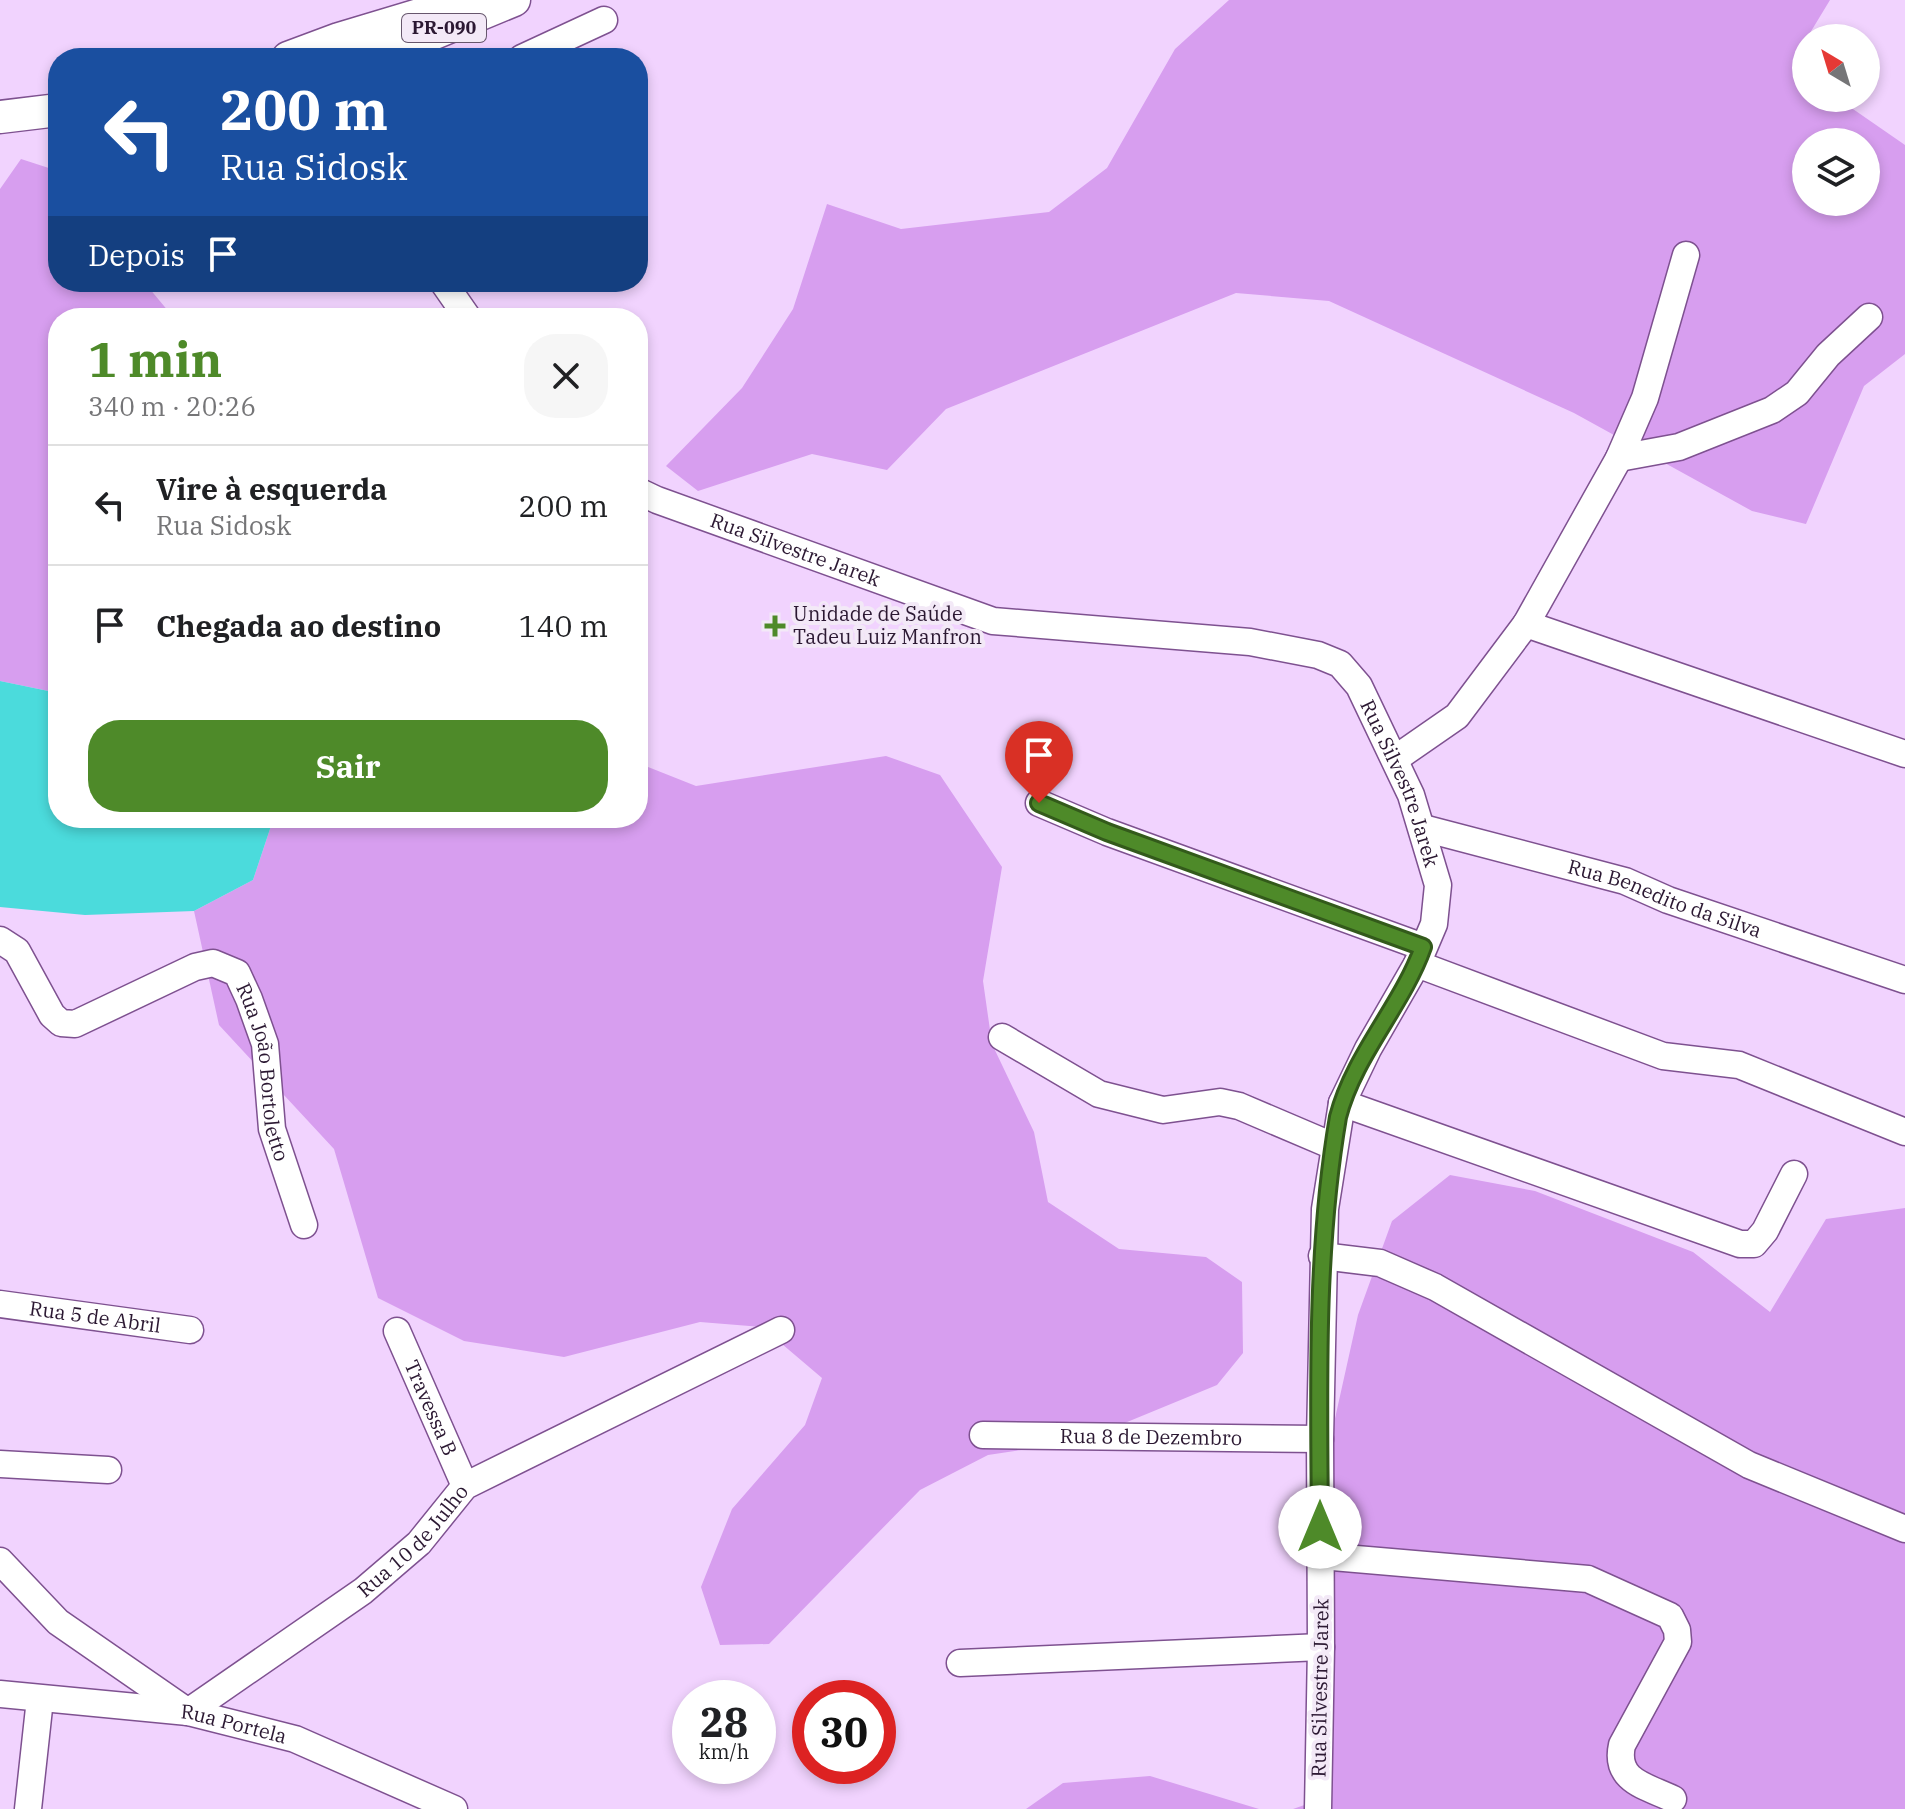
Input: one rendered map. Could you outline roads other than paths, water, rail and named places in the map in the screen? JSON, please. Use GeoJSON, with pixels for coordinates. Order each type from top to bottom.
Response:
{"type":"FeatureCollection","features":[{"type":"Feature","properties":{"kind":"main road","name":"PR-090"},"geometry":{"type":"LineString","coordinates":[[345,48],[469,0]]}},
{"type":"Feature","properties":{"kind":"main road","name":"PR-090"},"geometry":{"type":"LineString","coordinates":[[398,48],[514,0]]}},
{"type":"Feature","properties":{"kind":"main road"},"geometry":{"type":"LineString","coordinates":[[0,117],[48,111]]}},
{"type":"Feature","properties":{"kind":"street"},"geometry":{"type":"LineString","coordinates":[[544,48],[604,20]]}},
{"type":"Feature","properties":{"kind":"street"},"geometry":{"type":"LineString","coordinates":[[1395,759],[1457,716],[1526,624],[1619,458],[1645,398],[1686,255]]}},
{"type":"Feature","properties":{"kind":"street"},"geometry":{"type":"LineString","coordinates":[[1619,458],[1679,447],[1772,410],[1797,393],[1828,355],[1869,317]]}},
{"type":"Feature","properties":{"kind":"street","name":"Rua Silvestre Jarek"},"geometry":{"type":"LineString","coordinates":[[648,496],[993,621],[1250,642],[1318,655],[1340,664],[1359,686],[1395,759],[1423,828],[1438,885],[1434,924],[1342,1103],[1333,1146],[1322,1256],[1318,1809]]}},
{"type":"Feature","properties":{"kind":"street"},"geometry":{"type":"LineString","coordinates":[[1526,624],[1905,754]]}},
{"type":"Feature","properties":{"kind":"street"},"geometry":{"type":"LineString","coordinates":[[1039,803],[1663,1056],[1739,1065],[1905,1132]]}},
{"type":"Feature","properties":{"kind":"street","name":"Rua Benedito da Silva"},"geometry":{"type":"LineString","coordinates":[[1423,828],[1625,881],[1668,900],[1905,980]]}},
{"type":"Feature","properties":{"kind":"street","name":"Rua João Bortoletto"},"geometry":{"type":"LineString","coordinates":[[0,940],[17,951],[52,1015],[61,1023],[75,1024],[195,967],[213,963],[237,973],[265,1044],[272,1129],[304,1225]]}},
{"type":"Feature","properties":{"kind":"street"},"geometry":{"type":"LineString","coordinates":[[1002,1037],[1099,1094],[1163,1110],[1220,1102],[1239,1106],[1333,1146]]}},
{"type":"Feature","properties":{"kind":"street"},"geometry":{"type":"LineString","coordinates":[[1342,1103],[1740,1244],[1754,1244],[1765,1231],[1794,1174]]}},
{"type":"Feature","properties":{"kind":"street"},"geometry":{"type":"LineString","coordinates":[[1322,1256],[1380,1263],[1435,1287],[1749,1465],[1905,1529]]}},
{"type":"Feature","properties":{"kind":"street","name":"Rua 5 de Abril"},"geometry":{"type":"LineString","coordinates":[[0,1304],[190,1330]]}},
{"type":"Feature","properties":{"kind":"street","name":"Rua 10 de Julho"},"geometry":{"type":"LineString","coordinates":[[188,1712],[363,1591],[419,1543],[465,1486],[781,1330]]}},
{"type":"Feature","properties":{"kind":"street","name":"Travessa B"},"geometry":{"type":"LineString","coordinates":[[397,1331],[465,1486]]}},
{"type":"Feature","properties":{"kind":"street","name":"Rua 8 de Dezembro"},"geometry":{"type":"LineString","coordinates":[[983,1435],[1320,1439]]}},
{"type":"Feature","properties":{"kind":"street"},"geometry":{"type":"LineString","coordinates":[[0,1464],[108,1470]]}},
{"type":"Feature","properties":{"kind":"street"},"geometry":{"type":"LineString","coordinates":[[1321,1556],[1588,1579],[1670,1616],[1677,1630],[1678,1642],[1622,1745],[1620,1766],[1626,1774],[1673,1799]]}},
{"type":"Feature","properties":{"kind":"street"},"geometry":{"type":"LineString","coordinates":[[0,1561],[58,1622],[188,1712]]}},
{"type":"Feature","properties":{"kind":"street"},"geometry":{"type":"LineString","coordinates":[[960,1663],[1321,1647]]}},
{"type":"Feature","properties":{"kind":"street","name":"Rua Portela"},"geometry":{"type":"LineString","coordinates":[[0,1694],[188,1712],[295,1739],[454,1809]]}},
{"type":"Feature","properties":{"kind":"street"},"geometry":{"type":"LineString","coordinates":[[28,1809],[40,1699]]}},
{"type":"Feature","properties":{"kind":"place","name":"Unidade de Saúde Tadeu Luiz Manfron"},"geometry":{"type":"Point","coordinates":[775,626]}}]}
